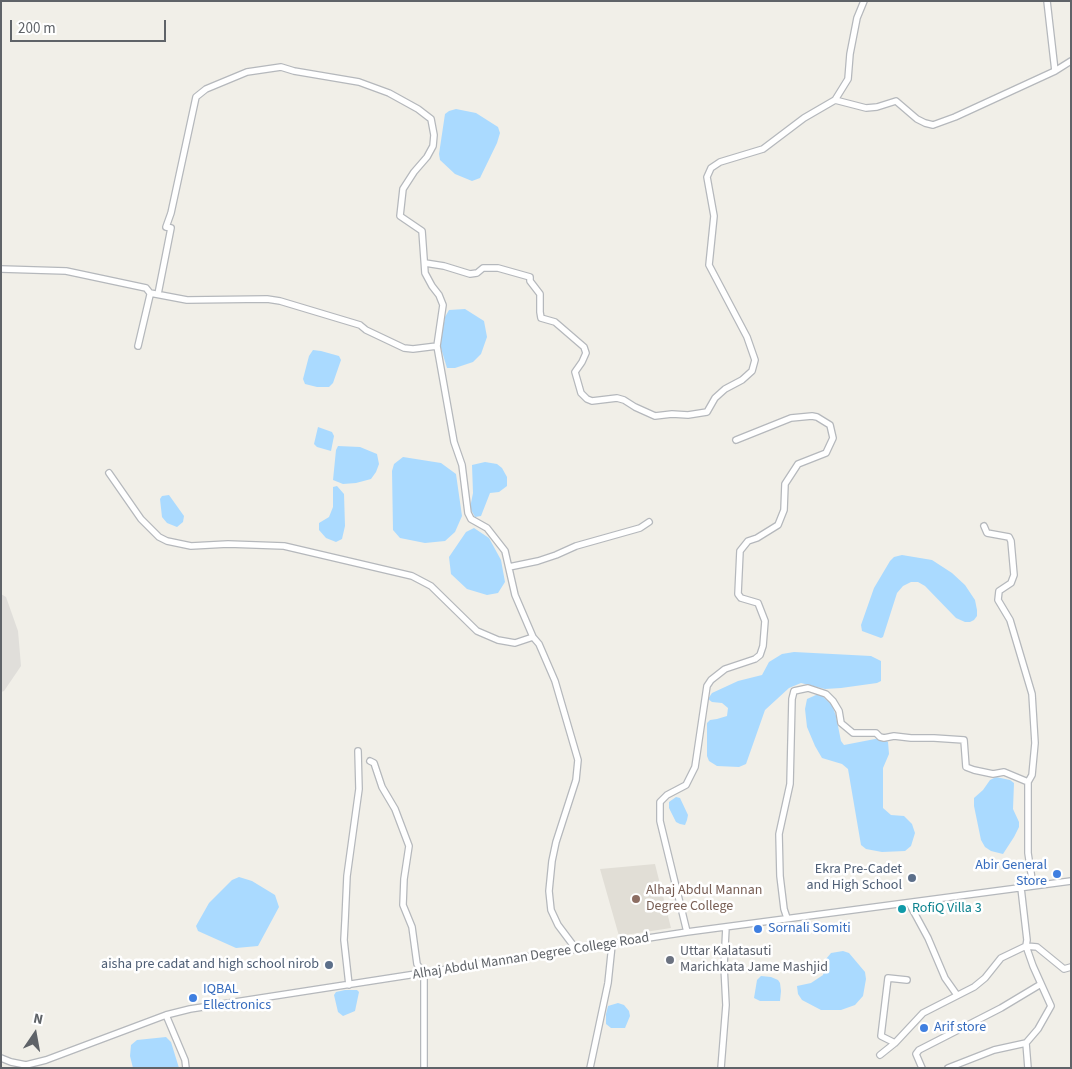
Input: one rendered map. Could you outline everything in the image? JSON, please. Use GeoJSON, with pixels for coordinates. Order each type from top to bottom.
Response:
{"type":"FeatureCollection","features":[{"type":"Feature","properties":{"kind":"street"},"geometry":{"type":"LineString","coordinates":[[425,262],[470,274],[477,273],[483,268],[498,268],[530,278],[530,281],[540,294],[541,318],[555,322],[584,347],[586,353],[575,372],[581,393],[587,399],[592,401],[617,398],[655,416],[688,415],[707,412],[715,398],[752,371],[755,360],[747,337],[709,265],[714,216],[707,178],[711,168],[720,162],[762,149],[804,118],[836,100],[848,79],[850,54],[857,18],[864,1]]}},
{"type":"Feature","properties":{"kind":"street"},"geometry":{"type":"LineString","coordinates":[[1047,1],[1055,71]]}},
{"type":"Feature","properties":{"kind":"street"},"geometry":{"type":"LineString","coordinates":[[836,100],[866,108],[877,107],[896,101],[917,119],[933,125],[955,117],[1055,71],[1071,61]]}},
{"type":"Feature","properties":{"kind":"street"},"geometry":{"type":"LineString","coordinates":[[158,294],[171,228],[166,227],[171,213],[196,96],[206,89],[247,72],[281,67],[359,82],[389,93],[418,109],[431,119],[434,135],[433,146],[403,189],[400,216],[422,230],[425,273],[443,305],[437,346],[454,442],[462,465],[468,513],[471,518],[487,528],[505,551],[515,595],[532,637],[539,644],[560,693],[578,760],[576,780],[554,851],[549,892],[551,910],[558,925],[576,949]]}},
{"type":"Feature","properties":{"kind":"street"},"geometry":{"type":"LineString","coordinates":[[1,269],[66,271],[136,285],[146,288],[150,293],[187,300],[280,300],[360,325],[366,330],[404,348],[413,349],[437,346]]}},
{"type":"Feature","properties":{"kind":"street"},"geometry":{"type":"LineString","coordinates":[[138,346],[150,293]]}},
{"type":"Feature","properties":{"kind":"street"},"geometry":{"type":"LineString","coordinates":[[687,932],[660,821],[660,802],[667,794],[686,785],[695,767],[707,686],[711,680],[725,669],[755,659],[760,655],[763,646],[765,621],[758,603],[741,598],[738,594],[740,551],[748,540],[757,538],[778,525],[784,510],[786,484],[794,470],[798,464],[826,453],[833,438],[830,425],[812,416],[791,418],[736,440]]}},
{"type":"Feature","properties":{"kind":"street"},"geometry":{"type":"LineString","coordinates":[[109,473],[141,519],[159,538],[191,546],[236,544],[284,546],[412,576],[431,586],[477,631],[498,640],[515,643],[532,637]]}},
{"type":"Feature","properties":{"kind":"street"},"geometry":{"type":"LineString","coordinates":[[509,567],[538,561],[576,546],[640,528],[649,522]]}},
{"type":"Feature","properties":{"kind":"street"},"geometry":{"type":"LineString","coordinates":[[984,526],[987,533],[1009,537],[1011,541],[1014,575],[1011,583],[998,591],[998,600],[1010,620],[1032,694],[1035,743],[1032,775],[1028,782],[1028,853],[1033,886]]}},
{"type":"Feature","properties":{"kind":"street"},"geometry":{"type":"LineString","coordinates":[[787,918],[780,876],[779,834],[790,784],[792,699],[794,691],[808,688],[826,694],[839,711],[841,723],[853,732],[876,733],[884,738],[894,736],[964,740],[966,767],[993,774],[1004,772],[1028,782]]}},
{"type":"Feature","properties":{"kind":"street"},"geometry":{"type":"LineString","coordinates":[[349,984],[344,940],[345,914],[347,876],[358,800],[358,751]]}},
{"type":"Feature","properties":{"kind":"street"},"geometry":{"type":"LineString","coordinates":[[370,761],[374,763],[382,786],[395,809],[409,846],[404,879],[403,905],[412,926],[417,964],[424,974],[424,1068]]}},
{"type":"Feature","properties":{"kind":"street","name":"Alhaj Abdul Mannan Degree College Road"},"geometry":{"type":"LineString","coordinates":[[1,1058],[10,1065],[26,1065],[46,1060],[166,1015],[190,1009],[687,932],[1071,882]]}},
{"type":"Feature","properties":{"kind":"street"},"geometry":{"type":"LineString","coordinates":[[948,1068],[994,1050],[1026,1043],[1038,1029],[1051,1006],[1026,946],[1027,940],[1021,888]]}},
{"type":"Feature","properties":{"kind":"street"},"geometry":{"type":"LineString","coordinates":[[909,902],[928,938],[945,978],[957,995]]}},
{"type":"Feature","properties":{"kind":"street"},"geometry":{"type":"LineString","coordinates":[[721,1068],[726,1005],[726,927]]}},
{"type":"Feature","properties":{"kind":"street"},"geometry":{"type":"LineString","coordinates":[[590,1068],[608,983],[612,945]]}},
{"type":"Feature","properties":{"kind":"street"},"geometry":{"type":"LineString","coordinates":[[880,1055],[895,1043],[923,1013],[974,987],[985,978],[1001,958],[1026,946],[1037,947],[1064,969],[1071,967]]}},
{"type":"Feature","properties":{"kind":"street"},"geometry":{"type":"LineString","coordinates":[[895,1043],[881,1036],[888,978],[907,980]]}},
{"type":"Feature","properties":{"kind":"street"},"geometry":{"type":"LineString","coordinates":[[922,1068],[916,1054],[919,1050],[1002,1008],[1041,984]]}},
{"type":"Feature","properties":{"kind":"street"},"geometry":{"type":"LineString","coordinates":[[166,1015],[186,1068]]}},
{"type":"Feature","properties":{"kind":"street"},"geometry":{"type":"LineString","coordinates":[[1026,1043],[1028,1068]]}},
{"type":"Feature","properties":{"kind":"shaded area"},"geometry":{"type":"Polygon","coordinates":[[[1,594],[6,597],[18,631],[21,666],[4,691],[1,692],[1,594]]]}},
{"type":"Feature","properties":{"kind":"shaded area","name":"Alhaj Abdul Mannan Degree College"},"geometry":{"type":"Polygon","coordinates":[[[655,864],[671,928],[619,936],[600,869],[655,864]]]}},
{"type":"Feature","properties":{"kind":"water"},"geometry":{"type":"Polygon","coordinates":[[[456,109],[476,113],[498,127],[500,133],[480,178],[472,181],[455,174],[440,160],[439,154],[445,114],[456,109]]]}},
{"type":"Feature","properties":{"kind":"water"},"geometry":{"type":"Polygon","coordinates":[[[465,309],[484,321],[487,337],[481,354],[473,362],[455,368],[447,368],[440,345],[445,317],[449,310],[465,309]]]}},
{"type":"Feature","properties":{"kind":"water"},"geometry":{"type":"Polygon","coordinates":[[[313,350],[339,356],[341,360],[333,383],[329,387],[305,384],[303,379],[309,356],[313,350]]]}},
{"type":"Feature","properties":{"kind":"water"},"geometry":{"type":"Polygon","coordinates":[[[318,427],[332,432],[334,436],[331,451],[317,447],[314,444],[318,427]]]}},
{"type":"Feature","properties":{"kind":"water"},"geometry":{"type":"Polygon","coordinates":[[[338,446],[360,447],[377,454],[379,464],[371,479],[343,484],[333,480],[338,446]]]}},
{"type":"Feature","properties":{"kind":"water"},"geometry":{"type":"Polygon","coordinates":[[[403,457],[441,463],[456,474],[462,516],[455,532],[445,541],[425,543],[400,538],[393,530],[392,471],[394,464],[403,457]]]}},
{"type":"Feature","properties":{"kind":"water"},"geometry":{"type":"Polygon","coordinates":[[[485,462],[497,464],[502,468],[507,477],[507,486],[499,492],[490,493],[481,516],[475,517],[470,508],[473,493],[472,465],[485,462]]]}},
{"type":"Feature","properties":{"kind":"water"},"geometry":{"type":"Polygon","coordinates":[[[337,486],[344,494],[345,526],[342,539],[336,542],[326,538],[319,530],[319,523],[329,517],[333,507],[333,487],[337,486]]]}},
{"type":"Feature","properties":{"kind":"water"},"geometry":{"type":"Polygon","coordinates":[[[169,495],[184,516],[183,522],[177,527],[167,523],[162,517],[160,499],[162,496],[169,495]]]}},
{"type":"Feature","properties":{"kind":"water"},"geometry":{"type":"Polygon","coordinates":[[[474,528],[489,538],[501,560],[505,582],[498,593],[487,595],[467,589],[451,574],[449,557],[466,532],[474,528]]]}},
{"type":"Feature","properties":{"kind":"water"},"geometry":{"type":"Polygon","coordinates":[[[902,555],[932,560],[952,573],[965,585],[975,600],[977,616],[974,620],[965,622],[956,618],[925,586],[918,582],[911,582],[903,586],[897,593],[883,637],[881,638],[862,631],[861,625],[874,588],[890,561],[894,557],[902,555]]]}},
{"type":"Feature","properties":{"kind":"water"},"geometry":{"type":"Polygon","coordinates":[[[794,652],[871,656],[881,661],[881,681],[825,689],[801,683],[789,688],[765,710],[746,764],[739,767],[717,766],[709,761],[707,756],[707,723],[710,720],[727,716],[728,708],[722,703],[712,702],[708,699],[712,693],[738,681],[762,675],[769,662],[782,654],[794,652]]]}},
{"type":"Feature","properties":{"kind":"water"},"geometry":{"type":"Polygon","coordinates":[[[821,695],[832,705],[841,741],[844,745],[875,739],[884,739],[888,742],[889,754],[883,768],[883,808],[891,815],[904,816],[912,824],[915,833],[911,846],[905,851],[882,852],[866,849],[861,845],[848,769],[842,764],[822,758],[807,727],[805,709],[807,699],[821,695]]]}},
{"type":"Feature","properties":{"kind":"water"},"geometry":{"type":"Polygon","coordinates":[[[996,777],[1010,780],[1014,783],[1013,809],[1019,822],[1019,827],[1014,837],[1003,854],[991,851],[985,847],[981,840],[974,806],[974,798],[990,780],[996,777]]]}},
{"type":"Feature","properties":{"kind":"water"},"geometry":{"type":"Polygon","coordinates":[[[676,797],[680,798],[688,815],[685,825],[676,822],[669,808],[669,802],[676,797]]]}},
{"type":"Feature","properties":{"kind":"water"},"geometry":{"type":"Polygon","coordinates":[[[239,877],[252,881],[275,895],[279,907],[258,946],[236,948],[198,931],[196,926],[209,903],[232,880],[239,877]]]}},
{"type":"Feature","properties":{"kind":"water"},"geometry":{"type":"Polygon","coordinates":[[[843,951],[849,953],[865,972],[866,979],[863,996],[855,1005],[841,1010],[821,1010],[802,1000],[798,994],[797,986],[811,983],[823,975],[826,959],[831,953],[843,951]]]}},
{"type":"Feature","properties":{"kind":"water"},"geometry":{"type":"Polygon","coordinates":[[[761,976],[778,980],[781,991],[780,1001],[760,1001],[754,998],[757,980],[761,976]]]}},
{"type":"Feature","properties":{"kind":"water"},"geometry":{"type":"Polygon","coordinates":[[[357,990],[359,992],[355,1011],[343,1016],[338,1012],[334,995],[336,992],[357,990]]]}},
{"type":"Feature","properties":{"kind":"water"},"geometry":{"type":"Polygon","coordinates":[[[618,1003],[624,1005],[629,1011],[630,1016],[625,1028],[611,1028],[606,1024],[608,1006],[618,1003]]]}},
{"type":"Feature","properties":{"kind":"water"},"geometry":{"type":"Polygon","coordinates":[[[166,1037],[171,1042],[179,1068],[133,1068],[130,1056],[131,1045],[137,1040],[166,1037]]]}},
{"type":"Feature","properties":{"kind":"place","name":"Abir General Store"},"geometry":{"type":"Point","coordinates":[1057,874]}},
{"type":"Feature","properties":{"kind":"place","name":"Ekra Pre-Cadet and High School"},"geometry":{"type":"Point","coordinates":[912,878]}},
{"type":"Feature","properties":{"kind":"place","name":"Alhaj Abdul Mannan Degree College"},"geometry":{"type":"Point","coordinates":[636,899]}},
{"type":"Feature","properties":{"kind":"place","name":"RofiQ Villa 3"},"geometry":{"type":"Point","coordinates":[902,909]}},
{"type":"Feature","properties":{"kind":"place","name":"Sornali Somiti"},"geometry":{"type":"Point","coordinates":[758,929]}},
{"type":"Feature","properties":{"kind":"place","name":"Uttar Kalatasuti Marichkata Jame Mashjid"},"geometry":{"type":"Point","coordinates":[670,960]}},
{"type":"Feature","properties":{"kind":"place","name":"aisha pre cadat and high school nirob"},"geometry":{"type":"Point","coordinates":[329,965]}},
{"type":"Feature","properties":{"kind":"place","name":"IQBAL Ellectronics"},"geometry":{"type":"Point","coordinates":[193,998]}},
{"type":"Feature","properties":{"kind":"place","name":"Arif store"},"geometry":{"type":"Point","coordinates":[924,1028]}}]}
